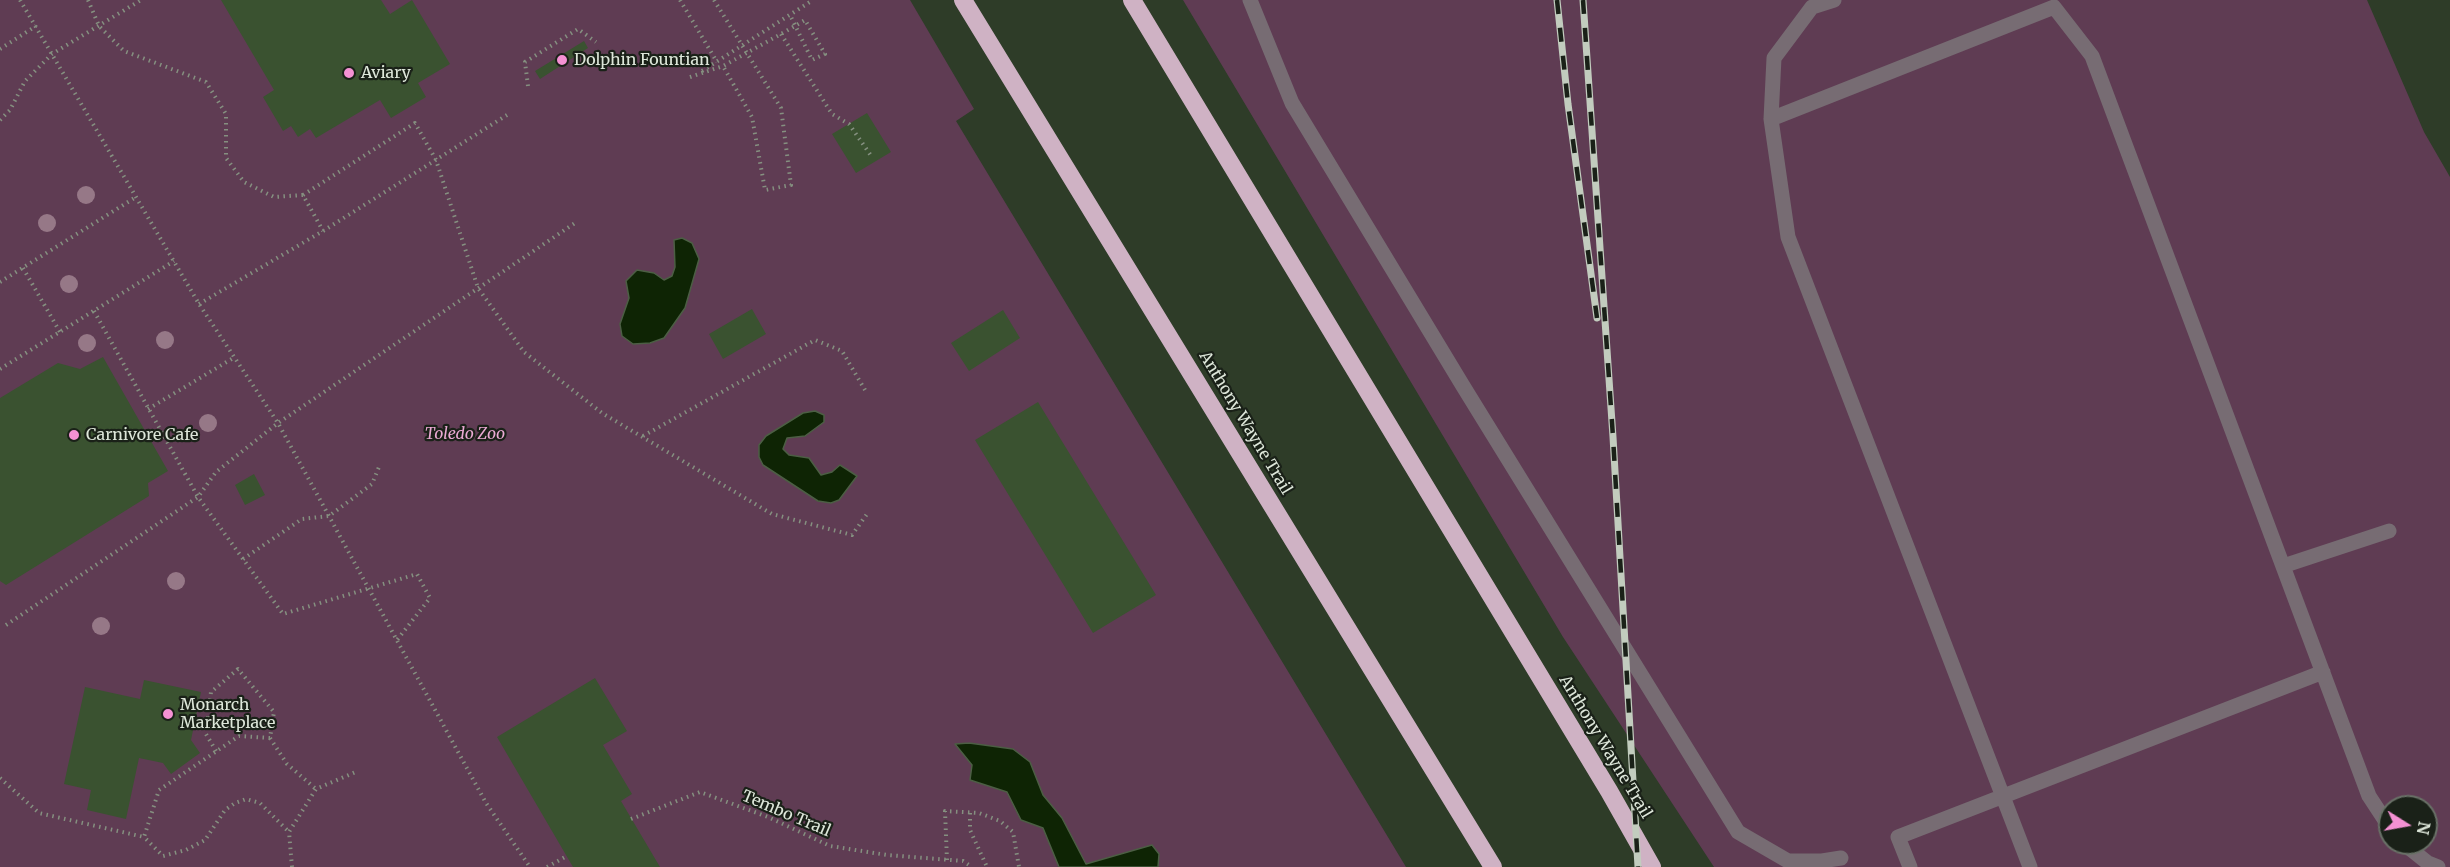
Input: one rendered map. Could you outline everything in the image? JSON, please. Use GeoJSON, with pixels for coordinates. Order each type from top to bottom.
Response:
{"type":"FeatureCollection","features":[{"type":"Feature","properties":{"kind":"highway","name":"Anthony Wayne Trail"},"geometry":{"type":"LineString","coordinates":[[963,0],[1493,867]]}},
{"type":"Feature","properties":{"kind":"highway","name":"Anthony Wayne Trail"},"geometry":{"type":"LineString","coordinates":[[1132,0],[1597,770],[1652,867]]}},
{"type":"Feature","properties":{"kind":"lane"},"geometry":{"type":"LineString","coordinates":[[1250,0],[1292,103],[1463,386],[1738,832],[1788,861],[1822,861],[1841,858]]}},
{"type":"Feature","properties":{"kind":"lane"},"geometry":{"type":"LineString","coordinates":[[1834,0],[1812,7],[1774,58],[1771,119],[1788,237],[2030,867]]}},
{"type":"Feature","properties":{"kind":"lane"},"geometry":{"type":"LineString","coordinates":[[1771,119],[2050,4],[2092,56],[2369,796],[2378,810]]}},
{"type":"Feature","properties":{"kind":"lane"},"geometry":{"type":"LineString","coordinates":[[2283,566],[2390,531]]}},
{"type":"Feature","properties":{"kind":"lane"},"geometry":{"type":"LineString","coordinates":[[1910,867],[1898,837],[2323,672]]}},
{"type":"Feature","properties":{"kind":"lane"},"geometry":{"type":"LineString","coordinates":[[2418,855],[2438,867]]}},
{"type":"Feature","properties":{"kind":"path"},"geometry":{"type":"LineString","coordinates":[[21,0],[199,304],[278,423],[486,803],[530,867]]}},
{"type":"Feature","properties":{"kind":"path"},"geometry":{"type":"LineString","coordinates":[[88,0],[99,26],[124,51],[206,82],[226,114],[226,158],[244,182],[274,196],[303,195],[415,123],[436,160],[478,288],[525,352],[602,413],[772,514],[852,535],[867,514]]}},
{"type":"Feature","properties":{"kind":"path"},"geometry":{"type":"LineString","coordinates":[[0,120],[10,110],[25,81],[52,54],[141,0]]}},
{"type":"Feature","properties":{"kind":"path"},"geometry":{"type":"LineString","coordinates":[[680,0],[717,62]]}},
{"type":"Feature","properties":{"kind":"path"},"geometry":{"type":"LineString","coordinates":[[714,0],[781,108],[790,185],[765,190],[752,117],[723,66]]}},
{"type":"Feature","properties":{"kind":"path"},"geometry":{"type":"LineString","coordinates":[[699,72],[813,0]]}},
{"type":"Feature","properties":{"kind":"path"},"geometry":{"type":"LineString","coordinates":[[690,77],[723,66],[781,34],[789,29],[797,24],[806,20],[825,54],[812,60],[799,33],[794,24],[790,15]]}},
{"type":"Feature","properties":{"kind":"path"},"geometry":{"type":"LineString","coordinates":[[0,49],[36,26]]}},
{"type":"Feature","properties":{"kind":"path"},"geometry":{"type":"LineString","coordinates":[[528,86],[525,62],[578,29],[596,42]]}},
{"type":"Feature","properties":{"kind":"path"},"geometry":{"type":"LineString","coordinates":[[781,34],[832,114],[849,124],[872,157]]}},
{"type":"Feature","properties":{"kind":"path"},"geometry":{"type":"LineString","coordinates":[[199,304],[323,231],[507,115]]}},
{"type":"Feature","properties":{"kind":"path"},"geometry":{"type":"LineString","coordinates":[[303,195],[323,231]]}},
{"type":"Feature","properties":{"kind":"path"},"geometry":{"type":"LineString","coordinates":[[0,282],[136,197]]}},
{"type":"Feature","properties":{"kind":"path"},"geometry":{"type":"LineString","coordinates":[[6,625],[198,496],[216,472],[278,423],[575,223]]}},
{"type":"Feature","properties":{"kind":"path"},"geometry":{"type":"LineString","coordinates":[[0,369],[174,261]]}},
{"type":"Feature","properties":{"kind":"path"},"geometry":{"type":"LineString","coordinates":[[23,268],[60,332]]}},
{"type":"Feature","properties":{"kind":"path"},"geometry":{"type":"LineString","coordinates":[[94,311],[198,496],[283,614],[417,574],[430,598],[397,640]]}},
{"type":"Feature","properties":{"kind":"path"},"geometry":{"type":"LineString","coordinates":[[642,437],[815,340],[842,351],[865,390]]}},
{"type":"Feature","properties":{"kind":"path"},"geometry":{"type":"LineString","coordinates":[[148,409],[235,357]]}},
{"type":"Feature","properties":{"kind":"path"},"geometry":{"type":"LineString","coordinates":[[243,559],[302,519],[329,516],[372,484],[379,467]]}},
{"type":"Feature","properties":{"kind":"path"},"geometry":{"type":"LineString","coordinates":[[216,751],[206,734],[211,692],[238,669],[274,712],[270,738],[287,764],[316,789]]}},
{"type":"Feature","properties":{"kind":"path"},"geometry":{"type":"LineString","coordinates":[[144,837],[159,790],[239,736],[270,738]]}},
{"type":"Feature","properties":{"kind":"path"},"geometry":{"type":"LineString","coordinates":[[292,867],[289,832],[316,789],[358,771]]}},
{"type":"Feature","properties":{"kind":"path"},"geometry":{"type":"LineString","coordinates":[[0,778],[39,813],[144,837],[163,856],[186,850],[205,840],[225,810],[246,799],[260,803],[289,832]]}},
{"type":"Feature","properties":{"kind":"path","name":"Tembo Trail"},"geometry":{"type":"LineString","coordinates":[[632,819],[700,792],[768,817],[830,846],[887,855],[963,861],[972,867]]}},
{"type":"Feature","properties":{"kind":"path"},"geometry":{"type":"LineString","coordinates":[[947,860],[945,811],[979,813],[1000,821],[1013,832],[1019,867]]}},
{"type":"Feature","properties":{"kind":"path"},"geometry":{"type":"LineString","coordinates":[[970,813],[970,830],[987,867]]}},
{"type":"Feature","properties":{"kind":"path"},"geometry":{"type":"LineString","coordinates":[[547,867],[567,856]]}},
{"type":"Feature","properties":{"kind":"green space","name":"Toledo Zoo"},"geometry":{"type":"Polygon","coordinates":[[[0,0],[910,0],[974,109],[956,121],[1406,867],[0,867],[0,0]]]}},
{"type":"Feature","properties":{"kind":"green space"},"geometry":{"type":"Polygon","coordinates":[[[1183,0],[2367,0],[2424,132],[2450,177],[2450,867],[1714,867],[1563,637],[1183,0]]]}},
{"type":"Feature","properties":{"kind":"shaded area"},"geometry":{"type":"Polygon","coordinates":[[[682,238],[692,243],[699,259],[685,308],[664,338],[650,343],[633,344],[622,336],[620,324],[629,298],[626,281],[637,270],[654,273],[664,280],[672,276],[675,267],[674,240],[682,238]]]}},
{"type":"Feature","properties":{"kind":"shaded area"},"geometry":{"type":"Polygon","coordinates":[[[815,411],[824,415],[824,422],[805,436],[787,438],[783,449],[789,455],[809,458],[821,475],[832,472],[840,465],[857,476],[839,500],[831,503],[818,501],[763,465],[759,457],[759,445],[766,436],[803,413],[815,411]]]}},
{"type":"Feature","properties":{"kind":"shaded area"},"geometry":{"type":"Polygon","coordinates":[[[969,743],[1013,749],[1030,762],[1043,795],[1062,818],[1086,864],[1152,845],[1159,854],[1158,867],[1059,867],[1043,828],[1021,820],[1007,792],[970,780],[972,765],[955,744],[969,743]]]}},
{"type":"Feature","properties":{"kind":"building","name":"Aviary"},"geometry":{"type":"Polygon","coordinates":[[[221,0],[381,0],[390,14],[412,0],[450,64],[418,83],[426,97],[391,118],[380,100],[316,138],[310,129],[298,137],[291,126],[283,131],[263,97],[274,90],[221,0]]]}},
{"type":"Feature","properties":{"kind":"building","name":"Dolphin Fountian"},"geometry":{"type":"Polygon","coordinates":[[[584,41],[588,48],[540,79],[535,71],[584,41]]]}},
{"type":"Feature","properties":{"kind":"building"},"geometry":{"type":"Polygon","coordinates":[[[867,113],[891,152],[856,173],[832,134],[867,113]]]}},
{"type":"Feature","properties":{"kind":"building"},"geometry":{"type":"Polygon","coordinates":[[[752,309],[766,334],[723,359],[709,334],[752,309]]]}},
{"type":"Feature","properties":{"kind":"building"},"geometry":{"type":"Polygon","coordinates":[[[1003,310],[1020,338],[969,371],[951,343],[1003,310]]]}},
{"type":"Feature","properties":{"kind":"building","name":"Carnivore Cafe"},"geometry":{"type":"Polygon","coordinates":[[[103,357],[168,471],[148,483],[149,496],[6,585],[0,581],[0,398],[58,363],[80,369],[103,357]]]}},
{"type":"Feature","properties":{"kind":"building"},"geometry":{"type":"Polygon","coordinates":[[[1038,402],[1156,595],[1093,633],[975,440],[1038,402]]]}},
{"type":"Feature","properties":{"kind":"building"},"geometry":{"type":"Polygon","coordinates":[[[254,474],[265,495],[245,505],[235,485],[254,474]]]}},
{"type":"Feature","properties":{"kind":"building"},"geometry":{"type":"Polygon","coordinates":[[[595,678],[627,731],[603,745],[632,794],[621,801],[660,867],[573,867],[497,737],[595,678]]]}},
{"type":"Feature","properties":{"kind":"building"},"geometry":{"type":"Polygon","coordinates":[[[144,680],[201,692],[191,740],[200,753],[171,774],[163,763],[139,758],[126,819],[87,810],[91,790],[64,784],[85,687],[140,699],[144,680]]]}},
{"type":"Feature","properties":{"kind":"railway"},"geometry":{"type":"LineString","coordinates":[[1557,0],[1568,104],[1597,318]]}},
{"type":"Feature","properties":{"kind":"railway"},"geometry":{"type":"LineString","coordinates":[[1583,0],[1613,437],[1638,867]]}},
{"type":"Feature","properties":{"kind":"place","name":"Dolphin Fountian"},"geometry":{"type":"Point","coordinates":[562,60]}},
{"type":"Feature","properties":{"kind":"place","name":"Aviary"},"geometry":{"type":"Point","coordinates":[349,73]}},
{"type":"Feature","properties":{"kind":"place","name":"Carnivore Cafe"},"geometry":{"type":"Point","coordinates":[74,435]}},
{"type":"Feature","properties":{"kind":"place","name":"Monarch Marketplace"},"geometry":{"type":"Point","coordinates":[168,714]}}]}
